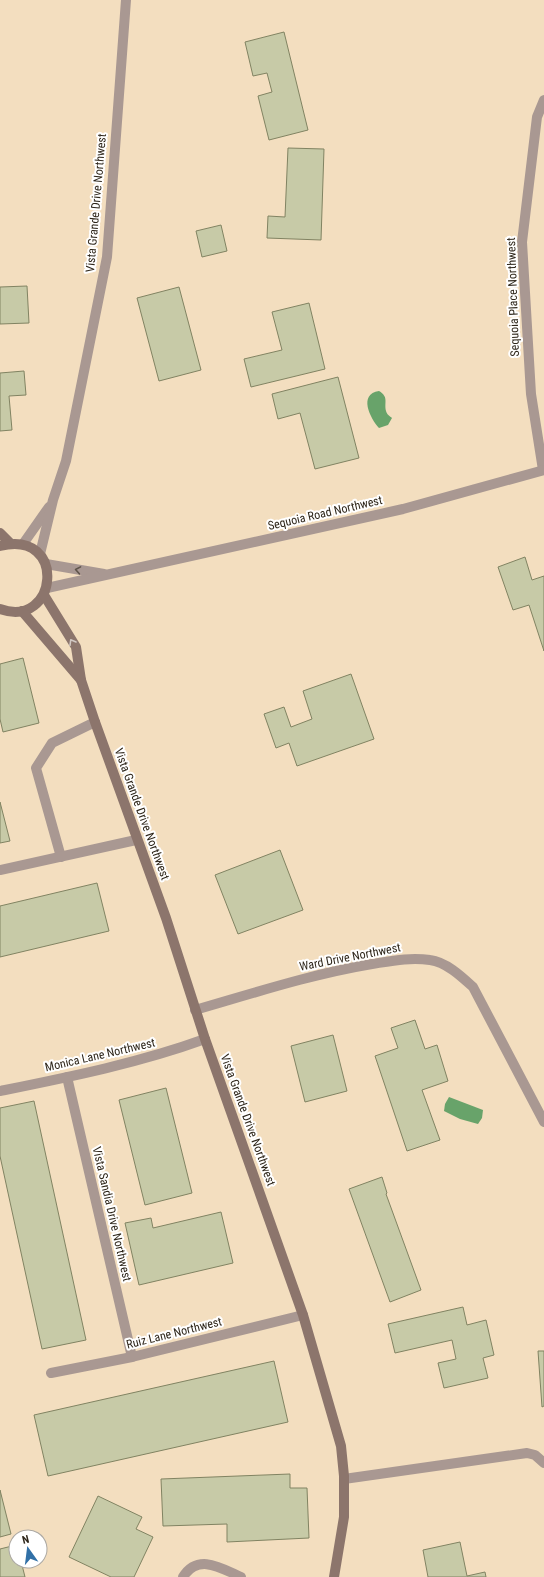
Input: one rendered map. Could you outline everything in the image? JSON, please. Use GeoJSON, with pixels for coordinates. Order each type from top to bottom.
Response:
{"type":"FeatureCollection","features":[{"type":"Feature","properties":{"kind":"street","name":"Vista Grande Drive Northwest"},"geometry":{"type":"LineString","coordinates":[[53,500],[66,461],[107,257],[126,0]]}},
{"type":"Feature","properties":{"kind":"street","name":"Sequoia Place Northwest"},"geometry":{"type":"LineString","coordinates":[[544,100],[537,117],[522,242],[531,394],[544,470]]}},
{"type":"Feature","properties":{"kind":"street","name":"Sequoia Road Northwest"},"geometry":{"type":"LineString","coordinates":[[46,591],[110,575],[404,509],[544,470]]}},
{"type":"Feature","properties":{"kind":"street"},"geometry":{"type":"LineString","coordinates":[[23,544],[53,500]]}},
{"type":"Feature","properties":{"kind":"street"},"geometry":{"type":"LineString","coordinates":[[40,554],[53,500]]}},
{"type":"Feature","properties":{"kind":"street"},"geometry":{"type":"LineString","coordinates":[[0,533],[11,544]]}},
{"type":"Feature","properties":{"kind":"street"},"geometry":{"type":"LineString","coordinates":[[0,546],[23,544],[40,554],[46,564],[49,576],[46,591],[36,604],[22,611],[10,612],[0,609]]}},
{"type":"Feature","properties":{"kind":"street","name":"Sequoia Road Northwest"},"geometry":{"type":"LineString","coordinates":[[46,564],[110,575]]}},
{"type":"Feature","properties":{"kind":"street","name":"Vista Grande Drive Northwest"},"geometry":{"type":"LineString","coordinates":[[46,591],[76,648],[81,680],[95,722],[136,840],[166,918],[205,1039],[303,1315],[341,1446],[344,1479],[344,1517],[334,1577]]}},
{"type":"Feature","properties":{"kind":"street","name":"Vista Grande Drive Northwest"},"geometry":{"type":"LineString","coordinates":[[22,611],[81,680]]}},
{"type":"Feature","properties":{"kind":"street"},"geometry":{"type":"LineString","coordinates":[[60,857],[36,768],[52,743],[95,722]]}},
{"type":"Feature","properties":{"kind":"street"},"geometry":{"type":"LineString","coordinates":[[0,870],[136,840]]}},
{"type":"Feature","properties":{"kind":"street","name":"Ward Drive Northwest"},"geometry":{"type":"LineString","coordinates":[[195,1010],[273,986],[351,968],[406,959],[431,960],[454,970],[473,987],[544,1122]]}},
{"type":"Feature","properties":{"kind":"street","name":"Monica Lane Northwest"},"geometry":{"type":"LineString","coordinates":[[0,1091],[67,1077],[161,1054],[205,1039]]}},
{"type":"Feature","properties":{"kind":"street","name":"Vista Sandia Drive Northwest"},"geometry":{"type":"LineString","coordinates":[[67,1077],[132,1356]]}},
{"type":"Feature","properties":{"kind":"street","name":"Ruiz Lane Northwest"},"geometry":{"type":"LineString","coordinates":[[51,1373],[132,1356],[303,1315]]}},
{"type":"Feature","properties":{"kind":"street"},"geometry":{"type":"LineString","coordinates":[[344,1479],[527,1453],[535,1456],[544,1463]]}},
{"type":"Feature","properties":{"kind":"street"},"geometry":{"type":"LineString","coordinates":[[183,1577],[189,1568],[202,1563],[220,1567],[241,1577]]}},
{"type":"Feature","properties":{"kind":"shaded area"},"geometry":{"type":"Polygon","coordinates":[[[379,391],[384,395],[386,400],[386,412],[392,418],[388,425],[379,428],[372,418],[367,401],[373,393],[379,391]]]}},
{"type":"Feature","properties":{"kind":"shaded area"},"geometry":{"type":"Polygon","coordinates":[[[449,1097],[483,1110],[482,1118],[478,1124],[460,1119],[444,1111],[445,1104],[449,1097]]]}},
{"type":"Feature","properties":{"kind":"building"},"geometry":{"type":"Polygon","coordinates":[[[284,32],[308,130],[269,140],[258,96],[272,92],[267,73],[253,76],[245,42],[284,32]]]}},
{"type":"Feature","properties":{"kind":"building"},"geometry":{"type":"Polygon","coordinates":[[[288,148],[324,149],[321,240],[267,238],[268,216],[285,217],[288,148]]]}},
{"type":"Feature","properties":{"kind":"building"},"geometry":{"type":"Polygon","coordinates":[[[221,225],[227,251],[202,257],[196,231],[221,225]]]}},
{"type":"Feature","properties":{"kind":"building"},"geometry":{"type":"Polygon","coordinates":[[[27,286],[29,323],[0,324],[0,287],[27,286]]]}},
{"type":"Feature","properties":{"kind":"building"},"geometry":{"type":"Polygon","coordinates":[[[179,287],[201,370],[159,381],[137,298],[179,287]]]}},
{"type":"Feature","properties":{"kind":"building"},"geometry":{"type":"Polygon","coordinates":[[[309,303],[325,369],[251,387],[244,359],[282,350],[272,312],[309,303]]]}},
{"type":"Feature","properties":{"kind":"building"},"geometry":{"type":"Polygon","coordinates":[[[24,371],[26,395],[9,396],[12,430],[0,431],[0,373],[24,371]]]}},
{"type":"Feature","properties":{"kind":"building"},"geometry":{"type":"Polygon","coordinates":[[[338,377],[359,458],[315,469],[300,413],[278,419],[272,394],[338,377]]]}},
{"type":"Feature","properties":{"kind":"building"},"geometry":{"type":"Polygon","coordinates":[[[525,557],[532,580],[544,576],[544,651],[529,605],[513,610],[498,567],[525,557]]]}},
{"type":"Feature","properties":{"kind":"building"},"geometry":{"type":"Polygon","coordinates":[[[23,658],[39,723],[3,732],[0,719],[0,664],[23,658]]]}},
{"type":"Feature","properties":{"kind":"building"},"geometry":{"type":"Polygon","coordinates":[[[351,674],[374,739],[297,766],[289,743],[276,748],[264,714],[284,707],[291,727],[312,719],[303,691],[351,674]]]}},
{"type":"Feature","properties":{"kind":"building"},"geometry":{"type":"Polygon","coordinates":[[[0,802],[10,841],[0,843],[0,802]]]}},
{"type":"Feature","properties":{"kind":"building"},"geometry":{"type":"Polygon","coordinates":[[[280,850],[303,910],[238,934],[215,875],[280,850]]]}},
{"type":"Feature","properties":{"kind":"building"},"geometry":{"type":"Polygon","coordinates":[[[97,883],[109,931],[0,957],[0,906],[97,883]]]}},
{"type":"Feature","properties":{"kind":"building"},"geometry":{"type":"Polygon","coordinates":[[[415,1020],[425,1049],[437,1045],[448,1081],[422,1090],[440,1140],[407,1151],[375,1056],[398,1048],[391,1028],[415,1020]]]}},
{"type":"Feature","properties":{"kind":"building"},"geometry":{"type":"Polygon","coordinates":[[[333,1035],[347,1091],[305,1102],[291,1046],[333,1035]]]}},
{"type":"Feature","properties":{"kind":"building"},"geometry":{"type":"Polygon","coordinates":[[[166,1088],[192,1193],[145,1205],[119,1100],[166,1088]]]}},
{"type":"Feature","properties":{"kind":"building"},"geometry":{"type":"Polygon","coordinates":[[[34,1101],[86,1340],[42,1349],[0,1156],[0,1108],[34,1101]]]}},
{"type":"Feature","properties":{"kind":"building"},"geometry":{"type":"Polygon","coordinates":[[[382,1177],[387,1193],[386,1194],[421,1290],[390,1302],[349,1189],[382,1177]]]}},
{"type":"Feature","properties":{"kind":"building"},"geometry":{"type":"Polygon","coordinates":[[[221,1212],[233,1263],[139,1285],[125,1223],[151,1218],[153,1228],[221,1212]]]}},
{"type":"Feature","properties":{"kind":"building"},"geometry":{"type":"Polygon","coordinates":[[[463,1307],[467,1325],[486,1320],[494,1355],[483,1358],[488,1378],[444,1388],[438,1363],[456,1359],[452,1340],[395,1353],[388,1324],[463,1307]]]}},
{"type":"Feature","properties":{"kind":"building"},"geometry":{"type":"Polygon","coordinates":[[[538,1351],[544,1351],[544,1406],[542,1407],[538,1351]]]}},
{"type":"Feature","properties":{"kind":"building"},"geometry":{"type":"Polygon","coordinates":[[[274,1361],[288,1422],[48,1476],[34,1415],[274,1361]]]}},
{"type":"Feature","properties":{"kind":"building"},"geometry":{"type":"Polygon","coordinates":[[[290,1474],[290,1488],[307,1488],[309,1538],[227,1542],[227,1524],[163,1526],[161,1479],[290,1474]]]}},
{"type":"Feature","properties":{"kind":"building"},"geometry":{"type":"Polygon","coordinates":[[[0,1490],[10,1529],[8,1529],[8,1535],[0,1537],[0,1490]]]}},
{"type":"Feature","properties":{"kind":"building"},"geometry":{"type":"Polygon","coordinates":[[[98,1496],[142,1517],[136,1529],[153,1537],[134,1577],[111,1577],[69,1557],[98,1496]]]}},
{"type":"Feature","properties":{"kind":"building"},"geometry":{"type":"Polygon","coordinates":[[[460,1542],[467,1576],[485,1572],[486,1577],[428,1577],[423,1550],[460,1542]]]}},
{"type":"Feature","properties":{"kind":"building"},"geometry":{"type":"Polygon","coordinates":[[[8,1547],[8,1569],[23,1569],[25,1577],[0,1577],[0,1549],[8,1547]]]}}]}
